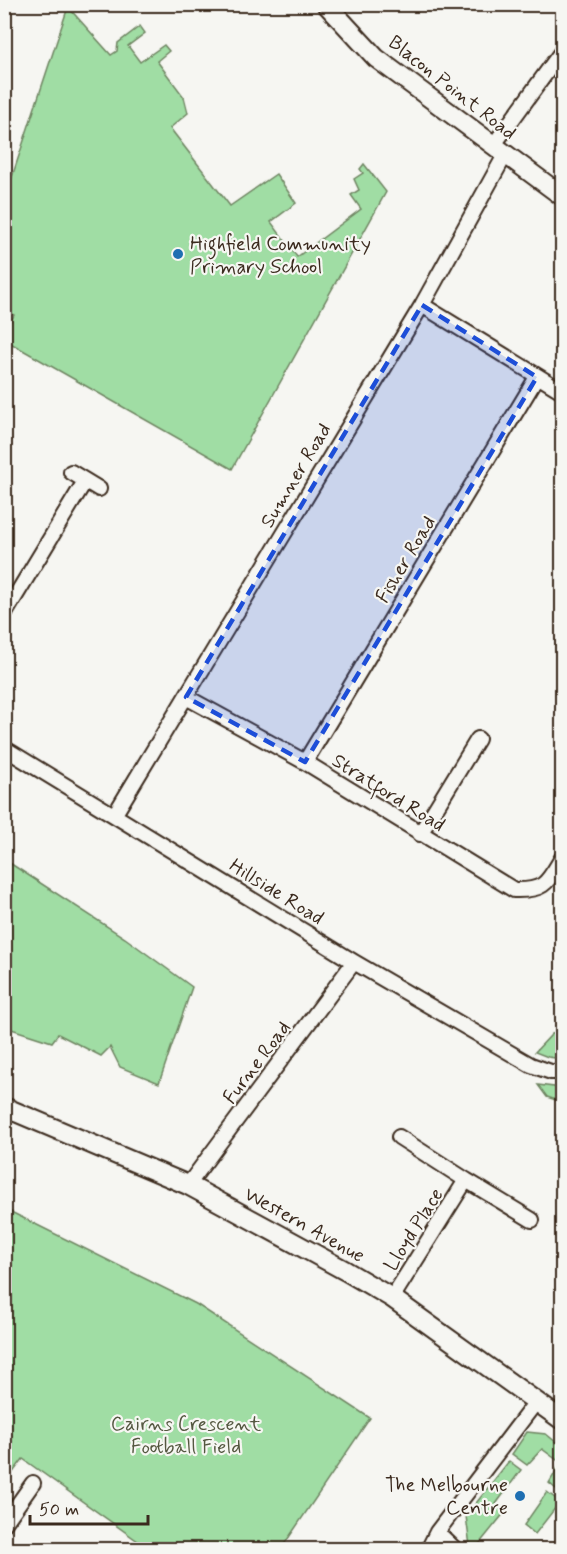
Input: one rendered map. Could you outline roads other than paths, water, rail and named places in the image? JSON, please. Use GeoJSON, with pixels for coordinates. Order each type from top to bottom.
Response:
{"type":"FeatureCollection","features":[{"type":"Feature","properties":{"kind":"street","name":"Blacon Point Road"},"geometry":{"type":"LineString","coordinates":[[326,4],[376,58],[562,196]]}},
{"type":"Feature","properties":{"kind":"street","name":"Sumner Road"},"geometry":{"type":"LineString","coordinates":[[115,814],[302,499],[422,304],[499,150],[562,51]]}},
{"type":"Feature","properties":{"kind":"street"},"geometry":{"type":"LineString","coordinates":[[422,304],[562,391]]}},
{"type":"Feature","properties":{"kind":"street","name":"Fisher Road"},"geometry":{"type":"LineString","coordinates":[[305,762],[537,376]]}},
{"type":"Feature","properties":{"kind":"street"},"geometry":{"type":"LineString","coordinates":[[71,472],[99,489]]}},
{"type":"Feature","properties":{"kind":"street"},"geometry":{"type":"LineString","coordinates":[[4,615],[85,481]]}},
{"type":"Feature","properties":{"kind":"street","name":"Stratford Road"},"geometry":{"type":"LineString","coordinates":[[186,697],[305,762],[514,890],[533,890],[546,884],[562,858]]}},
{"type":"Feature","properties":{"kind":"street"},"geometry":{"type":"LineString","coordinates":[[420,834],[478,739]]}},
{"type":"Feature","properties":{"kind":"street","name":"Hillside Road"},"geometry":{"type":"LineString","coordinates":[[4,748],[354,962],[531,1065],[550,1072],[562,1072]]}},
{"type":"Feature","properties":{"kind":"street","name":"Furne Road"},"geometry":{"type":"LineString","coordinates":[[188,1185],[354,962]]}},
{"type":"Feature","properties":{"kind":"street","name":"Western Avenue"},"geometry":{"type":"LineString","coordinates":[[4,1107],[188,1185],[392,1298],[536,1402],[562,1418]]}},
{"type":"Feature","properties":{"kind":"street","name":"Lloyd Place"},"geometry":{"type":"LineString","coordinates":[[399,1137],[532,1220]]}},
{"type":"Feature","properties":{"kind":"street","name":"Lloyd Place"},"geometry":{"type":"LineString","coordinates":[[392,1298],[466,1180]]}},
{"type":"Feature","properties":{"kind":"street"},"geometry":{"type":"LineString","coordinates":[[428,1550],[437,1532],[536,1402]]}},
{"type":"Feature","properties":{"kind":"street"},"geometry":{"type":"LineString","coordinates":[[4,1524],[33,1483]]}},
{"type":"Feature","properties":{"kind":"street"},"geometry":{"type":"LineString","coordinates":[[437,1532],[456,1550]]}},
{"type":"Feature","properties":{"kind":"place","name":"Highfield Community Primary School"},"geometry":{"type":"Point","coordinates":[178,254]}},
{"type":"Feature","properties":{"kind":"place","name":"The Melbourne Centre"},"geometry":{"type":"Point","coordinates":[520,1496]}},
{"type":"Feature","properties":{"kind":"park label","name":"Cairns Crescent Football Field"},"geometry":{"type":"Point","coordinates":[186,1434]}}]}
